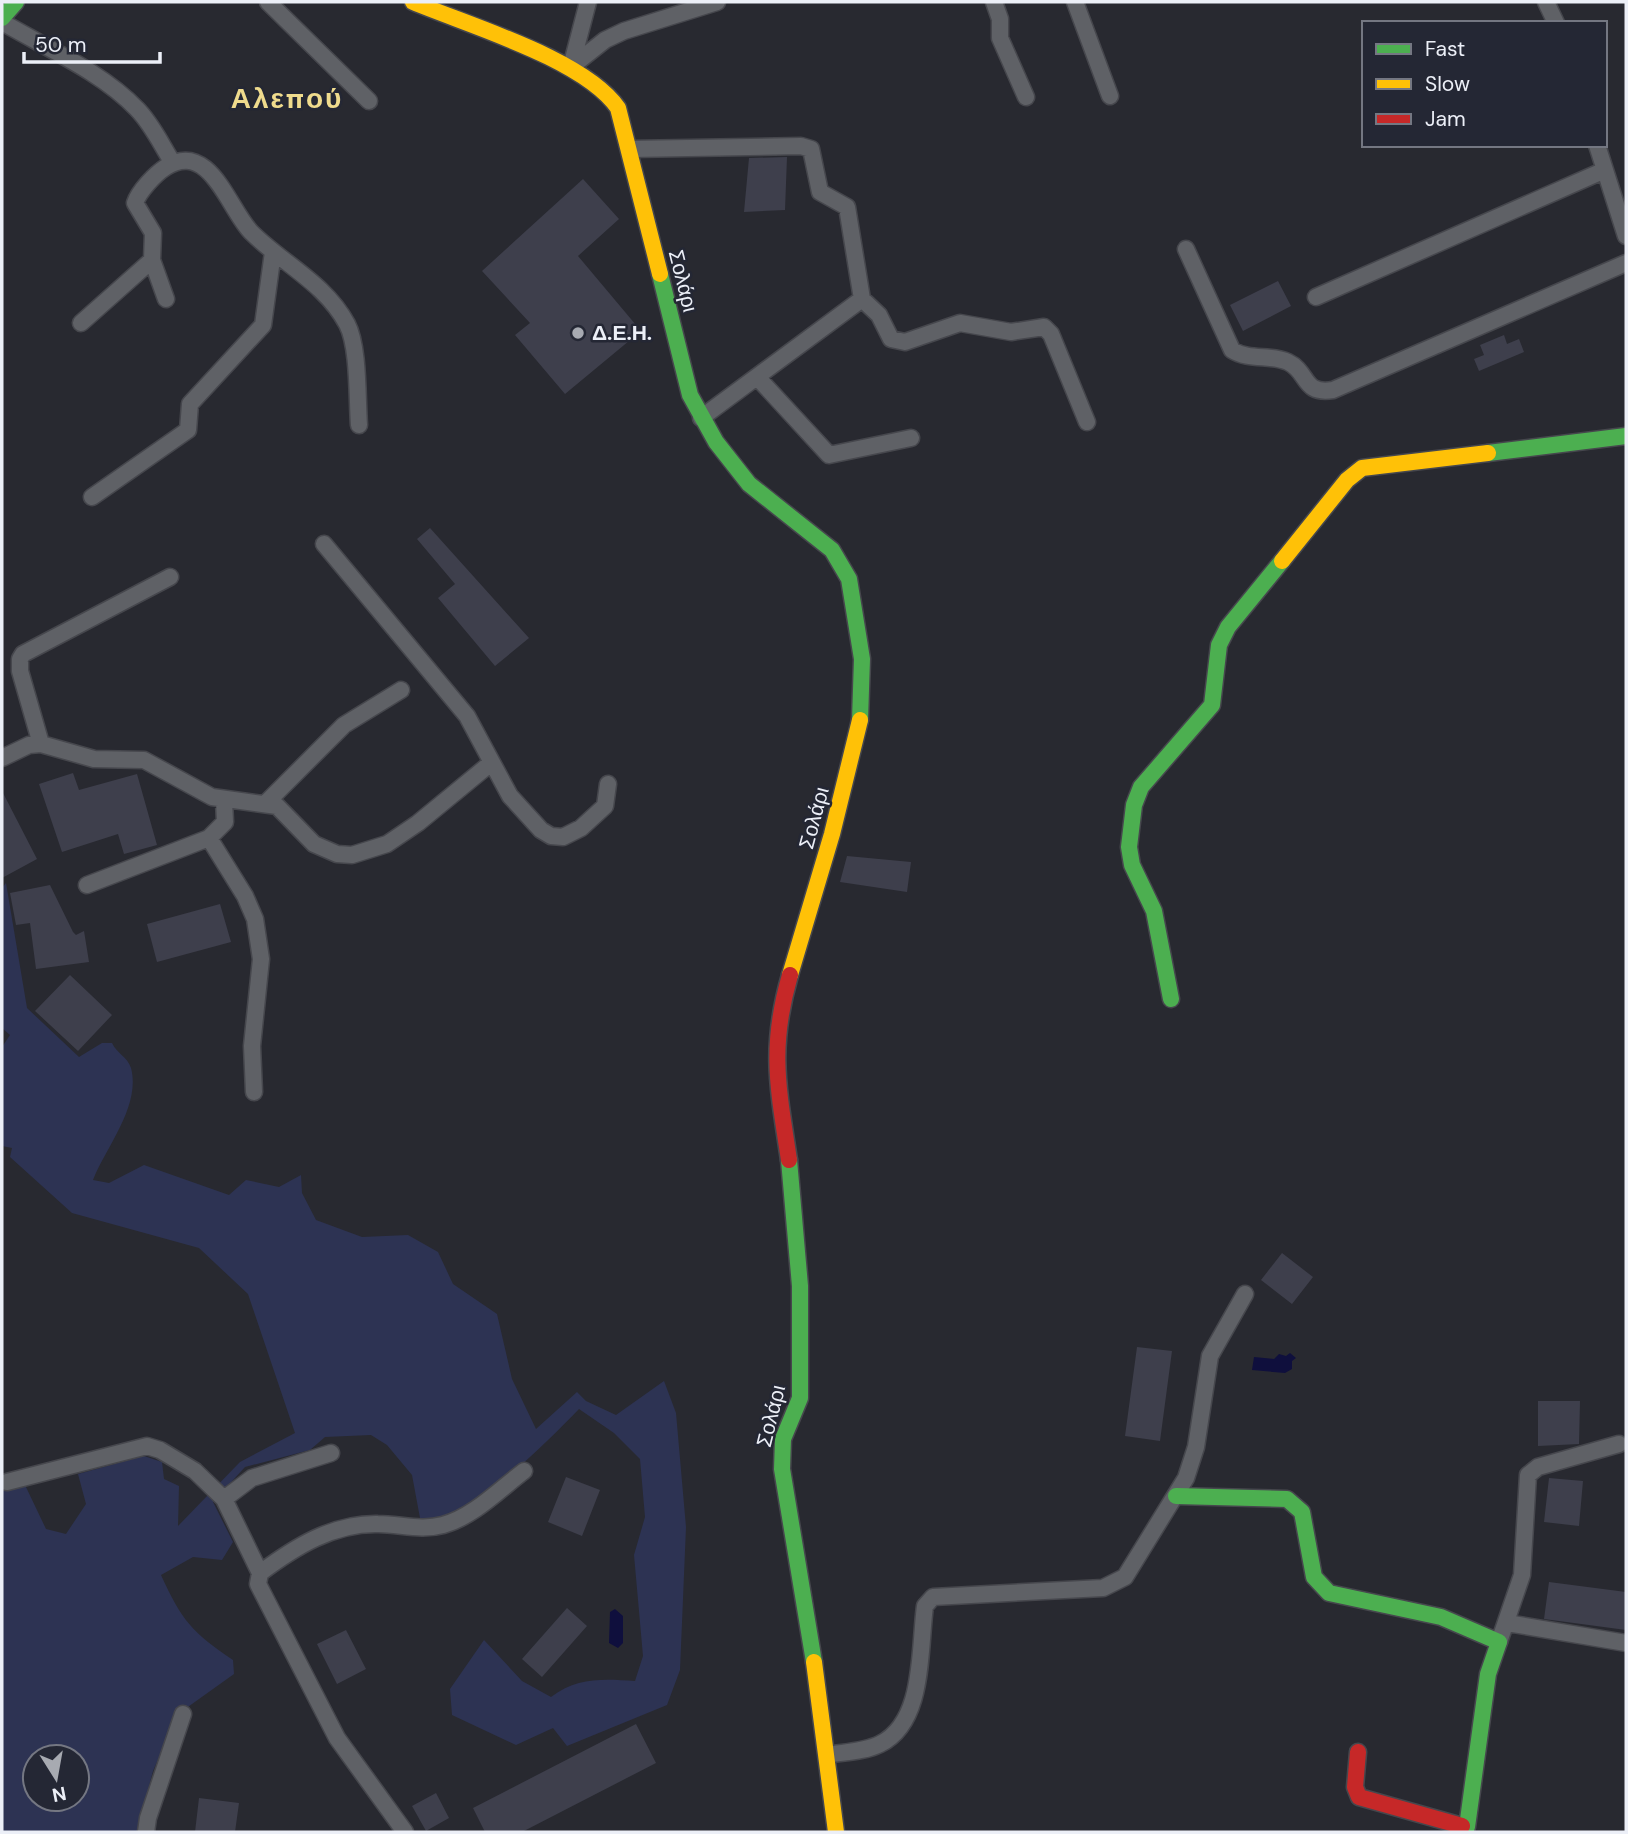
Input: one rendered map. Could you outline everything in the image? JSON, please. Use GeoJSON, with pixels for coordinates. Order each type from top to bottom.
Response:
{"type":"FeatureCollection","features":[{"type":"Feature","properties":{"kind":"street"},"geometry":{"type":"LineString","coordinates":[[16,2],[2,20],[88,72],[129,101],[140,112],[173,163]]}},
{"type":"Feature","properties":{"kind":"street"},"geometry":{"type":"LineString","coordinates":[[268,2],[369,101]]}},
{"type":"Feature","properties":{"kind":"street","name":"Σολάρι"},"geometry":{"type":"LineString","coordinates":[[413,2],[571,67],[592,78],[608,93],[618,108],[690,395],[701,418],[748,483],[776,509],[819,539],[845,567],[853,595],[862,659],[863,695],[859,727],[776,1037],[775,1065],[794,1192],[800,1286],[800,1398],[783,1439],[782,1469],[811,1640],[836,1832]]}},
{"type":"Feature","properties":{"kind":"street"},"geometry":{"type":"LineString","coordinates":[[571,67],[588,2]]}},
{"type":"Feature","properties":{"kind":"street"},"geometry":{"type":"LineString","coordinates":[[571,67],[605,40],[624,31],[717,2]]}},
{"type":"Feature","properties":{"kind":"street"},"geometry":{"type":"LineString","coordinates":[[994,2],[999,13],[1000,38],[1026,97]]}},
{"type":"Feature","properties":{"kind":"street"},"geometry":{"type":"LineString","coordinates":[[1075,2],[1110,96]]}},
{"type":"Feature","properties":{"kind":"street"},"geometry":{"type":"LineString","coordinates":[[1546,2],[1555,21]]}},
{"type":"Feature","properties":{"kind":"street"},"geometry":{"type":"LineString","coordinates":[[629,149],[802,146],[811,149],[820,192],[847,207],[862,299],[879,315],[891,339],[900,343],[960,323],[1011,332],[1044,327],[1051,334],[1087,422]]}},
{"type":"Feature","properties":{"kind":"street"},"geometry":{"type":"LineString","coordinates":[[1598,147],[1626,236]]}},
{"type":"Feature","properties":{"kind":"street"},"geometry":{"type":"LineString","coordinates":[[166,299],[152,260],[153,233],[136,207],[136,200],[162,170],[173,163],[188,160],[204,167],[215,178],[250,231],[273,252],[303,272],[348,326],[359,425]]}},
{"type":"Feature","properties":{"kind":"street"},"geometry":{"type":"LineString","coordinates":[[1316,297],[1605,170]]}},
{"type":"Feature","properties":{"kind":"street"},"geometry":{"type":"LineString","coordinates":[[1186,249],[1232,350],[1241,355],[1286,361],[1313,389],[1322,391],[1333,390],[1626,263]]}},
{"type":"Feature","properties":{"kind":"street"},"geometry":{"type":"LineString","coordinates":[[92,497],[188,430],[190,404],[263,325],[273,252]]}},
{"type":"Feature","properties":{"kind":"street"},"geometry":{"type":"LineString","coordinates":[[81,323],[152,260]]}},
{"type":"Feature","properties":{"kind":"street"},"geometry":{"type":"LineString","coordinates":[[701,418],[862,299]]}},
{"type":"Feature","properties":{"kind":"street"},"geometry":{"type":"LineString","coordinates":[[758,378],[829,455],[911,438]]}},
{"type":"Feature","properties":{"kind":"street"},"geometry":{"type":"LineString","coordinates":[[1171,999],[1154,911],[1132,865],[1129,846],[1134,805],[1141,787],[1212,705],[1219,645],[1227,627],[1347,480],[1362,468],[1626,436]]}},
{"type":"Feature","properties":{"kind":"street"},"geometry":{"type":"LineString","coordinates":[[324,544],[467,716],[510,796],[541,830],[551,836],[569,835],[593,820],[605,806],[608,784]]}},
{"type":"Feature","properties":{"kind":"street"},"geometry":{"type":"LineString","coordinates":[[41,744],[20,671],[23,654],[170,577]]}},
{"type":"Feature","properties":{"kind":"street"},"geometry":{"type":"LineString","coordinates":[[267,802],[344,725],[401,690]]}},
{"type":"Feature","properties":{"kind":"street"},"geometry":{"type":"LineString","coordinates":[[2,758],[30,745],[41,744],[94,759],[130,757],[151,762],[198,790],[224,801],[267,802],[285,811],[314,844],[337,854],[363,854],[387,844],[491,763]]}},
{"type":"Feature","properties":{"kind":"street"},"geometry":{"type":"LineString","coordinates":[[87,885],[209,838],[225,822],[224,801]]}},
{"type":"Feature","properties":{"kind":"street"},"geometry":{"type":"LineString","coordinates":[[209,838],[245,896],[255,919],[261,959],[252,1046],[254,1092]]}},
{"type":"Feature","properties":{"kind":"street"},"geometry":{"type":"LineString","coordinates":[[827,1755],[880,1744],[902,1724],[915,1688],[925,1606],[933,1597],[1103,1588],[1115,1584],[1133,1567],[1192,1464],[1210,1356],[1245,1294]]}},
{"type":"Feature","properties":{"kind":"street"},"geometry":{"type":"LineString","coordinates":[[1358,1752],[1355,1787],[1359,1797],[1468,1830],[1488,1675],[1507,1623],[1523,1565],[1528,1475],[1538,1466],[1619,1444]]}},
{"type":"Feature","properties":{"kind":"street"},"geometry":{"type":"LineString","coordinates":[[7,1482],[146,1446],[160,1450],[195,1471],[224,1499],[260,1573],[258,1584],[320,1708],[344,1749],[405,1832]]}},
{"type":"Feature","properties":{"kind":"street"},"geometry":{"type":"LineString","coordinates":[[224,1499],[252,1478],[331,1452]]}},
{"type":"Feature","properties":{"kind":"street"},"geometry":{"type":"LineString","coordinates":[[260,1573],[312,1539],[328,1532],[371,1524],[427,1528],[455,1521],[524,1471]]}},
{"type":"Feature","properties":{"kind":"street"},"geometry":{"type":"LineString","coordinates":[[1176,1496],[1287,1499],[1302,1512],[1314,1577],[1329,1593],[1441,1617],[1499,1642]]}},
{"type":"Feature","properties":{"kind":"street"},"geometry":{"type":"LineString","coordinates":[[1507,1623],[1626,1643]]}},
{"type":"Feature","properties":{"kind":"street"},"geometry":{"type":"LineString","coordinates":[[146,1832],[148,1818],[183,1714]]}},
{"type":"Feature","properties":{"kind":"shaded area"},"geometry":{"type":"Polygon","coordinates":[[[6,883],[27,1008],[79,1057],[102,1043],[112,1043],[131,1068],[133,1082],[127,1111],[93,1180],[109,1183],[144,1165],[229,1195],[246,1180],[279,1187],[301,1175],[302,1193],[316,1220],[362,1237],[408,1235],[438,1252],[453,1284],[497,1314],[512,1379],[536,1429],[577,1392],[586,1401],[616,1415],[664,1381],[676,1413],[686,1527],[680,1670],[667,1705],[567,1746],[553,1728],[516,1745],[452,1715],[450,1689],[484,1640],[522,1681],[551,1697],[571,1686],[591,1681],[635,1681],[643,1656],[634,1555],[645,1517],[640,1459],[614,1433],[579,1409],[500,1483],[464,1507],[441,1518],[420,1518],[412,1475],[387,1445],[371,1435],[325,1437],[310,1450],[245,1467],[213,1502],[233,1542],[222,1560],[193,1557],[161,1575],[182,1615],[207,1641],[233,1660],[234,1674],[178,1714],[153,1771],[137,1832],[2,1832],[2,1485],[8,1489],[25,1485],[46,1529],[66,1534],[86,1504],[78,1474],[144,1456],[162,1462],[164,1479],[179,1486],[178,1526],[240,1462],[295,1433],[248,1294],[199,1248],[72,1213],[10,1157],[12,1148],[2,1146],[2,1047],[10,1035],[2,1028],[2,888],[6,883]]]}},
{"type":"Feature","properties":{"kind":"shaded area"},"geometry":{"type":"Polygon","coordinates":[[[1290,1353],[1296,1358],[1292,1361],[1292,1369],[1285,1373],[1252,1370],[1254,1357],[1274,1359],[1279,1354],[1286,1356],[1290,1353]]]}},
{"type":"Feature","properties":{"kind":"shaded area"},"geometry":{"type":"Polygon","coordinates":[[[615,1609],[623,1616],[623,1643],[618,1648],[609,1643],[610,1612],[615,1609]]]}},
{"type":"Feature","properties":{"kind":"building"},"geometry":{"type":"Polygon","coordinates":[[[787,157],[785,210],[744,212],[749,158],[787,157]]]}},
{"type":"Feature","properties":{"kind":"building"},"geometry":{"type":"Polygon","coordinates":[[[583,179],[619,219],[578,256],[641,331],[565,394],[515,335],[530,323],[482,271],[583,179]]]}},
{"type":"Feature","properties":{"kind":"building"},"geometry":{"type":"Polygon","coordinates":[[[1278,281],[1291,306],[1243,331],[1230,305],[1278,281]]]}},
{"type":"Feature","properties":{"kind":"building"},"geometry":{"type":"Polygon","coordinates":[[[1504,335],[1507,344],[1519,339],[1524,352],[1479,371],[1474,359],[1484,355],[1480,345],[1504,335]]]}},
{"type":"Feature","properties":{"kind":"building"},"geometry":{"type":"Polygon","coordinates":[[[430,528],[529,638],[495,666],[438,598],[455,584],[417,539],[430,528]]]}},
{"type":"Feature","properties":{"kind":"building"},"geometry":{"type":"Polygon","coordinates":[[[73,773],[79,790],[137,774],[157,845],[124,854],[118,834],[62,852],[39,784],[73,773]]]}},
{"type":"Feature","properties":{"kind":"building"},"geometry":{"type":"Polygon","coordinates":[[[2,791],[37,859],[2,878],[2,791]]]}},
{"type":"Feature","properties":{"kind":"building"},"geometry":{"type":"Polygon","coordinates":[[[847,856],[911,862],[907,892],[840,882],[847,856]]]}},
{"type":"Feature","properties":{"kind":"building"},"geometry":{"type":"Polygon","coordinates":[[[50,885],[73,932],[76,935],[84,931],[89,962],[36,969],[30,923],[16,925],[10,893],[50,885]]]}},
{"type":"Feature","properties":{"kind":"building"},"geometry":{"type":"Polygon","coordinates":[[[220,904],[231,942],[157,962],[147,924],[220,904]]]}},
{"type":"Feature","properties":{"kind":"building"},"geometry":{"type":"Polygon","coordinates":[[[70,975],[112,1015],[78,1051],[35,1011],[70,975]]]}},
{"type":"Feature","properties":{"kind":"building"},"geometry":{"type":"Polygon","coordinates":[[[1282,1253],[1313,1277],[1292,1304],[1261,1280],[1282,1253]]]}},
{"type":"Feature","properties":{"kind":"building"},"geometry":{"type":"Polygon","coordinates":[[[1137,1347],[1172,1351],[1160,1441],[1125,1436],[1137,1347]]]}},
{"type":"Feature","properties":{"kind":"building"},"geometry":{"type":"Polygon","coordinates":[[[1538,1401],[1580,1401],[1579,1444],[1538,1446],[1538,1401]]]}},
{"type":"Feature","properties":{"kind":"building"},"geometry":{"type":"Polygon","coordinates":[[[566,1477],[600,1490],[582,1536],[548,1522],[566,1477]]]}},
{"type":"Feature","properties":{"kind":"building"},"geometry":{"type":"Polygon","coordinates":[[[1549,1478],[1583,1481],[1579,1526],[1544,1522],[1549,1478]]]}},
{"type":"Feature","properties":{"kind":"building"},"geometry":{"type":"Polygon","coordinates":[[[1549,1582],[1626,1592],[1626,1630],[1544,1619],[1549,1582]]]}},
{"type":"Feature","properties":{"kind":"building"},"geometry":{"type":"Polygon","coordinates":[[[567,1608],[587,1626],[542,1677],[522,1659],[567,1608]]]}},
{"type":"Feature","properties":{"kind":"building"},"geometry":{"type":"Polygon","coordinates":[[[346,1630],[366,1669],[337,1684],[317,1644],[346,1630]]]}},
{"type":"Feature","properties":{"kind":"building"},"geometry":{"type":"Polygon","coordinates":[[[636,1724],[656,1763],[522,1832],[485,1832],[473,1808],[636,1724]]]}},
{"type":"Feature","properties":{"kind":"building"},"geometry":{"type":"Polygon","coordinates":[[[436,1793],[449,1818],[426,1831],[412,1806],[436,1793]]]}},
{"type":"Feature","properties":{"kind":"building"},"geometry":{"type":"Polygon","coordinates":[[[199,1798],[239,1803],[235,1832],[195,1832],[199,1798]]]}},
{"type":"Feature","properties":{"kind":"traffic: fast"},"geometry":{"type":"LineString","coordinates":[[2,18],[16,2]]}},
{"type":"Feature","properties":{"kind":"traffic: fast"},"geometry":{"type":"LineString","coordinates":[[660,274],[690,395],[716,442],[749,484],[832,550],[849,579],[862,659],[860,720]]}},
{"type":"Feature","properties":{"kind":"traffic: fast"},"geometry":{"type":"LineString","coordinates":[[1488,453],[1626,436]]}},
{"type":"Feature","properties":{"kind":"traffic: fast"},"geometry":{"type":"LineString","coordinates":[[1171,999],[1154,911],[1132,865],[1129,847],[1134,805],[1141,787],[1212,705],[1219,645],[1228,627],[1282,561]]}},
{"type":"Feature","properties":{"kind":"traffic: fast"},"geometry":{"type":"LineString","coordinates":[[789,1160],[800,1286],[800,1398],[783,1439],[782,1469],[814,1662]]}},
{"type":"Feature","properties":{"kind":"traffic: fast"},"geometry":{"type":"LineString","coordinates":[[1176,1496],[1287,1499],[1302,1512],[1314,1577],[1329,1593],[1441,1617],[1499,1642],[1488,1674],[1467,1827],[1462,1826]]}},
{"type":"Feature","properties":{"kind":"traffic: slow"},"geometry":{"type":"LineString","coordinates":[[413,2],[553,59],[602,90],[618,108],[660,274]]}},
{"type":"Feature","properties":{"kind":"traffic: slow"},"geometry":{"type":"LineString","coordinates":[[1282,561],[1347,480],[1362,468],[1488,453]]}},
{"type":"Feature","properties":{"kind":"traffic: slow"},"geometry":{"type":"LineString","coordinates":[[790,975],[832,834],[860,720]]}},
{"type":"Feature","properties":{"kind":"traffic: slow"},"geometry":{"type":"LineString","coordinates":[[814,1662],[836,1832]]}},
{"type":"Feature","properties":{"kind":"traffic: jam"},"geometry":{"type":"LineString","coordinates":[[789,1160],[779,1089],[778,1046],[779,1024],[790,975]]}},
{"type":"Feature","properties":{"kind":"traffic: jam"},"geometry":{"type":"LineString","coordinates":[[1358,1752],[1355,1787],[1359,1797],[1462,1826]]}},
{"type":"Feature","properties":{"kind":"place","name":"Δ.Ε.Η."},"geometry":{"type":"Point","coordinates":[578,333]}},
{"type":"Feature","properties":{"kind":"district","name":"Αλεπού"},"geometry":{"type":"Point","coordinates":[287,98]}}]}
